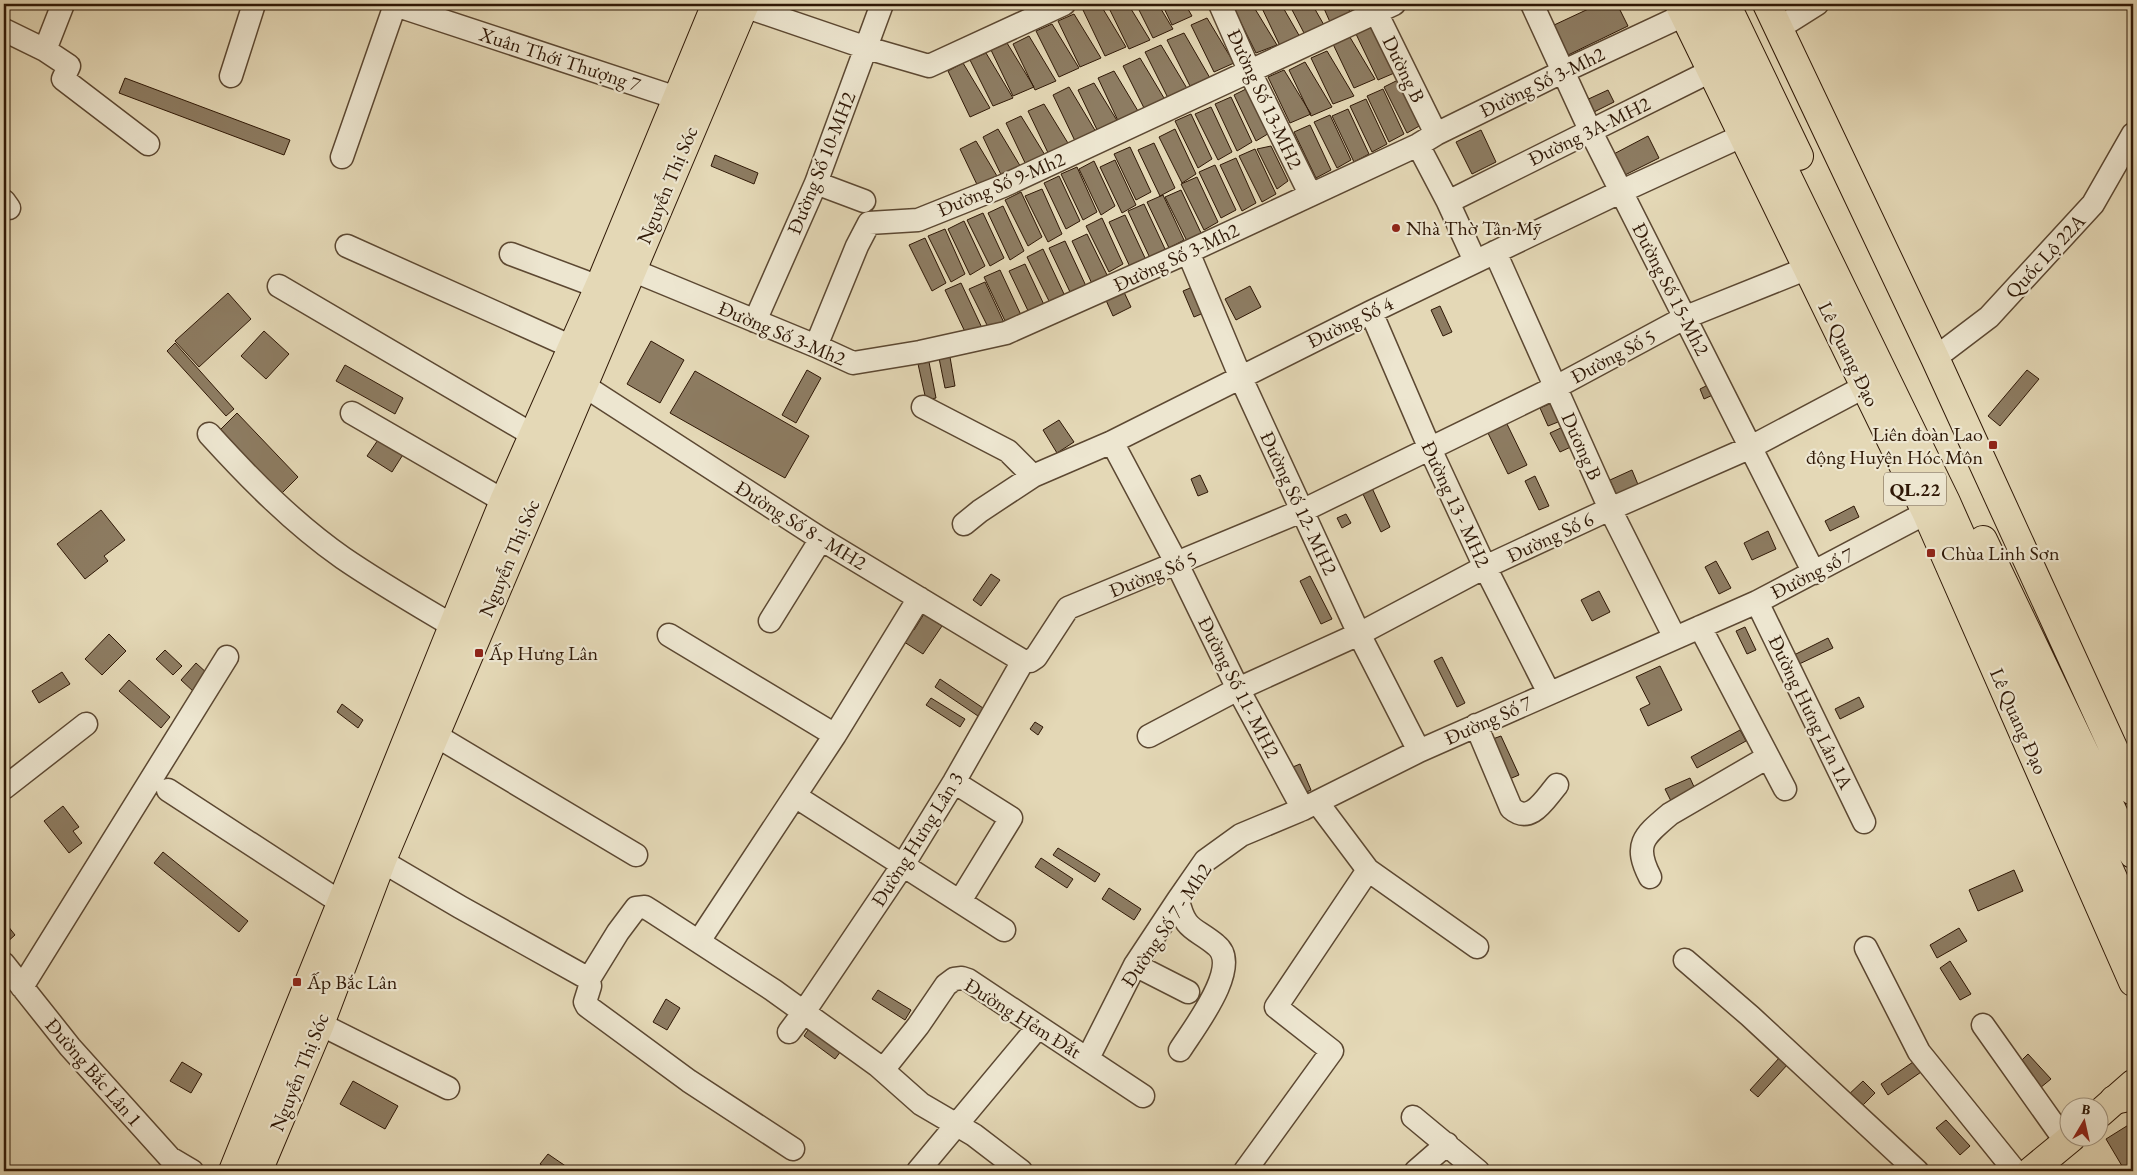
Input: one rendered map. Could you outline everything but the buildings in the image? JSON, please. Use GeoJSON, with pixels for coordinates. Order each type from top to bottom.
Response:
{"type":"FeatureCollection","features":[{"type":"Feature","properties":{"kind":"main road","name":"Nguyễn Thị Sóc"},"geometry":{"type":"LineString","coordinates":[[372,854],[434,735],[632,270],[688,102],[716,4]]}},
{"type":"Feature","properties":{"kind":"main road","name":"Nguyễn Thị Sóc"},"geometry":{"type":"LineString","coordinates":[[233,1171],[351,907],[372,854],[453,626],[504,501],[599,287],[688,102],[744,5]]}},
{"type":"Feature","properties":{"kind":"main road","name":"Lê Quang Đạo"},"geometry":{"type":"LineString","coordinates":[[1698,7],[1721,66],[1744,135],[1864,387],[1936,508],[2133,982]]}},
{"type":"Feature","properties":{"kind":"main road","name":"Lê Quang Đạo"},"geometry":{"type":"LineString","coordinates":[[1698,7],[2133,854]]}},
{"type":"Feature","properties":{"kind":"main road"},"geometry":{"type":"LineString","coordinates":[[1773,16],[1935,358],[2133,791]]}},
{"type":"Feature","properties":{"kind":"main road","name":"Lê Quang Đạo"},"geometry":{"type":"LineString","coordinates":[[1721,66],[1936,508],[2133,923]]}},
{"type":"Feature","properties":{"kind":"main road","name":"Nguyễn Thị Sóc"},"geometry":{"type":"LineString","coordinates":[[258,1171],[320,1024],[351,907]]}},
{"type":"Feature","properties":{"kind":"main road"},"geometry":{"type":"LineString","coordinates":[[2031,1171],[2060,1147]]}},
{"type":"Feature","properties":{"kind":"street"},"geometry":{"type":"LineString","coordinates":[[45,50],[63,4]]}},
{"type":"Feature","properties":{"kind":"street"},"geometry":{"type":"LineString","coordinates":[[231,76],[254,4]]}},
{"type":"Feature","properties":{"kind":"street"},"geometry":{"type":"LineString","coordinates":[[342,157],[393,4]]}},
{"type":"Feature","properties":{"kind":"street","name":"Xuân Thới Thượng 7"},"geometry":{"type":"LineString","coordinates":[[393,4],[688,102]]}},
{"type":"Feature","properties":{"kind":"street","name":"Đường Số 10-MH2"},"geometry":{"type":"LineString","coordinates":[[755,321],[816,184],[882,4]]}},
{"type":"Feature","properties":{"kind":"street"},"geometry":{"type":"LineString","coordinates":[[744,5],[867,48],[929,66],[1064,4]]}},
{"type":"Feature","properties":{"kind":"street","name":"Đường Số 13-MH2"},"geometry":{"type":"LineString","coordinates":[[1220,4],[1249,70],[1310,194]]}},
{"type":"Feature","properties":{"kind":"street","name":"Đường Số 15-Mh2"},"geometry":{"type":"LineString","coordinates":[[1532,4],[1590,130],[1814,573]]}},
{"type":"Feature","properties":{"kind":"street"},"geometry":{"type":"LineString","coordinates":[[1773,16],[1817,4]]}},
{"type":"Feature","properties":{"kind":"street"},"geometry":{"type":"LineString","coordinates":[[1249,70],[1381,7]]}},
{"type":"Feature","properties":{"kind":"street","name":"Dường B"},"geometry":{"type":"LineString","coordinates":[[1381,7],[1448,202],[1485,257]]}},
{"type":"Feature","properties":{"kind":"street","name":"Đường Số 3-Mh2"},"geometry":{"type":"LineString","coordinates":[[632,270],[853,363],[920,352],[1006,333],[1188,252],[1427,140],[1562,72],[1698,7]]}},
{"type":"Feature","properties":{"kind":"street"},"geometry":{"type":"LineString","coordinates":[[4,30],[45,50],[69,66],[63,80],[148,144]]}},
{"type":"Feature","properties":{"kind":"street","name":"Đường 3A-MH2"},"geometry":{"type":"LineString","coordinates":[[1448,202],[1721,66]]}},
{"type":"Feature","properties":{"kind":"street","name":"Đường Số 9-Mh2"},"geometry":{"type":"LineString","coordinates":[[816,346],[857,246],[869,223],[918,220],[1003,186],[1249,70]]}},
{"type":"Feature","properties":{"kind":"street","name":"Quốc Lộ 22A"},"geometry":{"type":"LineString","coordinates":[[1935,358],[1989,317],[2093,204],[2133,134]]}},
{"type":"Feature","properties":{"kind":"street","name":"Đường Số 4"},"geometry":{"type":"LineString","coordinates":[[964,524],[980,511],[1033,476],[1112,442],[1240,376],[1371,312],[1622,191],[1744,135]]}},
{"type":"Feature","properties":{"kind":"street"},"geometry":{"type":"LineString","coordinates":[[816,184],[864,201]]}},
{"type":"Feature","properties":{"kind":"street"},"geometry":{"type":"LineString","coordinates":[[347,246],[572,347]]}},
{"type":"Feature","properties":{"kind":"street","name":"Đường Số 12- MH2"},"geometry":{"type":"LineString","coordinates":[[1188,252],[1240,376],[1304,510],[1359,634],[1419,751]]}},
{"type":"Feature","properties":{"kind":"street"},"geometry":{"type":"LineString","coordinates":[[511,254],[599,287]]}},
{"type":"Feature","properties":{"kind":"street","name":"Dương B"},"geometry":{"type":"LineString","coordinates":[[1485,257],[1556,386],[1610,509],[1676,638]]}},
{"type":"Feature","properties":{"kind":"street","name":"Đường Số 5"},"geometry":{"type":"LineString","coordinates":[[1023,661],[1030,661],[1036,657],[1068,608],[1304,510],[1556,386],[1686,317],[1808,268]]}},
{"type":"Feature","properties":{"kind":"street"},"geometry":{"type":"LineString","coordinates":[[279,286],[533,435]]}},
{"type":"Feature","properties":{"kind":"street","name":"Đường 13 - MH2"},"geometry":{"type":"LineString","coordinates":[[1371,312],[1430,449],[1549,693]]}},
{"type":"Feature","properties":{"kind":"street","name":"Đường Số 8 - MH2"},"geometry":{"type":"LineString","coordinates":[[583,384],[821,539],[1023,661]]}},
{"type":"Feature","properties":{"kind":"street","name":"Đường Số 6"},"geometry":{"type":"LineString","coordinates":[[1149,736],[1238,689],[1359,634],[1486,567],[1610,509],[1750,448],[1864,387]]}},
{"type":"Feature","properties":{"kind":"street"},"geometry":{"type":"LineString","coordinates":[[923,407],[1008,451],[1033,476]]}},
{"type":"Feature","properties":{"kind":"street"},"geometry":{"type":"LineString","coordinates":[[352,413],[504,501]]}},
{"type":"Feature","properties":{"kind":"street"},"geometry":{"type":"LineString","coordinates":[[209,434],[269,497],[302,527],[343,558],[453,626]]}},
{"type":"Feature","properties":{"kind":"street"},"geometry":{"type":"LineString","coordinates":[[1112,442],[1177,564]]}},
{"type":"Feature","properties":{"kind":"street","name":"Đường số 7"},"geometry":{"type":"LineString","coordinates":[[1676,638],[1757,602],[1936,508]]}},
{"type":"Feature","properties":{"kind":"street"},"geometry":{"type":"LineString","coordinates":[[770,621],[821,539]]}},
{"type":"Feature","properties":{"kind":"street","name":"Đường Số 11- MH2"},"geometry":{"type":"LineString","coordinates":[[1177,564],[1238,689],[1310,806],[1368,870],[1477,948]]}},
{"type":"Feature","properties":{"kind":"street"},"geometry":{"type":"LineString","coordinates":[[699,941],[835,735],[919,598]]}},
{"type":"Feature","properties":{"kind":"street","name":"Đường Hưng Lân 1A"},"geometry":{"type":"LineString","coordinates":[[1757,602],[1864,822]]}},
{"type":"Feature","properties":{"kind":"street"},"geometry":{"type":"LineString","coordinates":[[1700,627],[1785,789]]}},
{"type":"Feature","properties":{"kind":"street"},"geometry":{"type":"LineString","coordinates":[[669,635],[835,735]]}},
{"type":"Feature","properties":{"kind":"street","name":"Đường Số 7"},"geometry":{"type":"LineString","coordinates":[[1310,806],[1419,751],[1676,638]]}},
{"type":"Feature","properties":{"kind":"street"},"geometry":{"type":"LineString","coordinates":[[22,987],[227,657]]}},
{"type":"Feature","properties":{"kind":"street","name":"Đường Hưng Lân 3"},"geometry":{"type":"LineString","coordinates":[[788,1032],[804,1012],[903,865],[954,782],[1023,661]]}},
{"type":"Feature","properties":{"kind":"street"},"geometry":{"type":"LineString","coordinates":[[4,788],[86,724]]}},
{"type":"Feature","properties":{"kind":"street"},"geometry":{"type":"LineString","coordinates":[[1476,725],[1511,808],[1516,812],[1523,815],[1534,812],[1557,786]]}},
{"type":"Feature","properties":{"kind":"street"},"geometry":{"type":"LineString","coordinates":[[434,735],[636,855]]}},
{"type":"Feature","properties":{"kind":"street"},"geometry":{"type":"LineString","coordinates":[[1650,877],[1640,850],[1646,837],[1656,826],[1670,814],[1768,757]]}},
{"type":"Feature","properties":{"kind":"street"},"geometry":{"type":"LineString","coordinates":[[954,782],[1011,818],[960,901]]}},
{"type":"Feature","properties":{"kind":"street"},"geometry":{"type":"LineString","coordinates":[[168,790],[351,907]]}},
{"type":"Feature","properties":{"kind":"street"},"geometry":{"type":"LineString","coordinates":[[795,796],[1004,930]]}},
{"type":"Feature","properties":{"kind":"street","name":"Đường Số 7 - Mh2"},"geometry":{"type":"LineString","coordinates":[[1088,1058],[1135,965],[1205,862],[1241,835],[1310,806]]}},
{"type":"Feature","properties":{"kind":"street"},"geometry":{"type":"LineString","coordinates":[[372,854],[460,907],[589,979]]}},
{"type":"Feature","properties":{"kind":"street"},"geometry":{"type":"LineString","coordinates":[[1245,1171],[1332,1051],[1276,1007],[1368,870]]}},
{"type":"Feature","properties":{"kind":"street"},"geometry":{"type":"LineString","coordinates":[[1178,900],[1184,920],[1190,927],[1223,951],[1226,958],[1218,987],[1208,1007],[1180,1050]]}},
{"type":"Feature","properties":{"kind":"street"},"geometry":{"type":"LineString","coordinates":[[793,1149],[689,1081],[587,1006],[585,1002],[590,986],[589,979],[618,932],[632,912],[640,906],[645,907],[699,941],[804,1012],[883,1070],[921,1104],[974,1135],[1021,1171]]}},
{"type":"Feature","properties":{"kind":"street"},"geometry":{"type":"LineString","coordinates":[[1866,948],[1919,1052],[2015,1171]]}},
{"type":"Feature","properties":{"kind":"street"},"geometry":{"type":"LineString","coordinates":[[1684,960],[1750,1016],[1917,1171]]}},
{"type":"Feature","properties":{"kind":"street","name":"Đường Bắc Lân 1"},"geometry":{"type":"LineString","coordinates":[[4,964],[70,1047],[170,1158],[192,1171]]}},
{"type":"Feature","properties":{"kind":"street"},"geometry":{"type":"LineString","coordinates":[[1135,965],[1188,992]]}},
{"type":"Feature","properties":{"kind":"street","name":"Đường Hẻm Đắt"},"geometry":{"type":"LineString","coordinates":[[883,1070],[918,1026],[946,985],[954,979],[962,978],[968,980],[1088,1058],[1143,1096]]}},
{"type":"Feature","properties":{"kind":"street"},"geometry":{"type":"LineString","coordinates":[[320,1024],[448,1088]]}},
{"type":"Feature","properties":{"kind":"street"},"geometry":{"type":"LineString","coordinates":[[1983,1025],[2060,1129]]}},
{"type":"Feature","properties":{"kind":"street"},"geometry":{"type":"LineString","coordinates":[[918,1171],[1038,1027]]}},
{"type":"Feature","properties":{"kind":"street"},"geometry":{"type":"LineString","coordinates":[[1413,1117],[1478,1171]]}},
{"type":"Feature","properties":{"kind":"street"},"geometry":{"type":"LineString","coordinates":[[1416,1171],[1447,1144]]}},
{"type":"Feature","properties":{"kind":"place","name":"Nhà Thờ Tân Mỹ"},"geometry":{"type":"Point","coordinates":[1396,228]}},
{"type":"Feature","properties":{"kind":"place","name":"Liên đoàn Lao động Huyện Hóc Môn"},"geometry":{"type":"Point","coordinates":[1993,445]}},
{"type":"Feature","properties":{"kind":"place","name":"Chùa Linh Sơn"},"geometry":{"type":"Point","coordinates":[1931,553]}},
{"type":"Feature","properties":{"kind":"place","name":"Ấp Hưng Lân"},"geometry":{"type":"Point","coordinates":[479,653]}},
{"type":"Feature","properties":{"kind":"place","name":"Ấp Bắc Lân"},"geometry":{"type":"Point","coordinates":[297,982]}}]}
